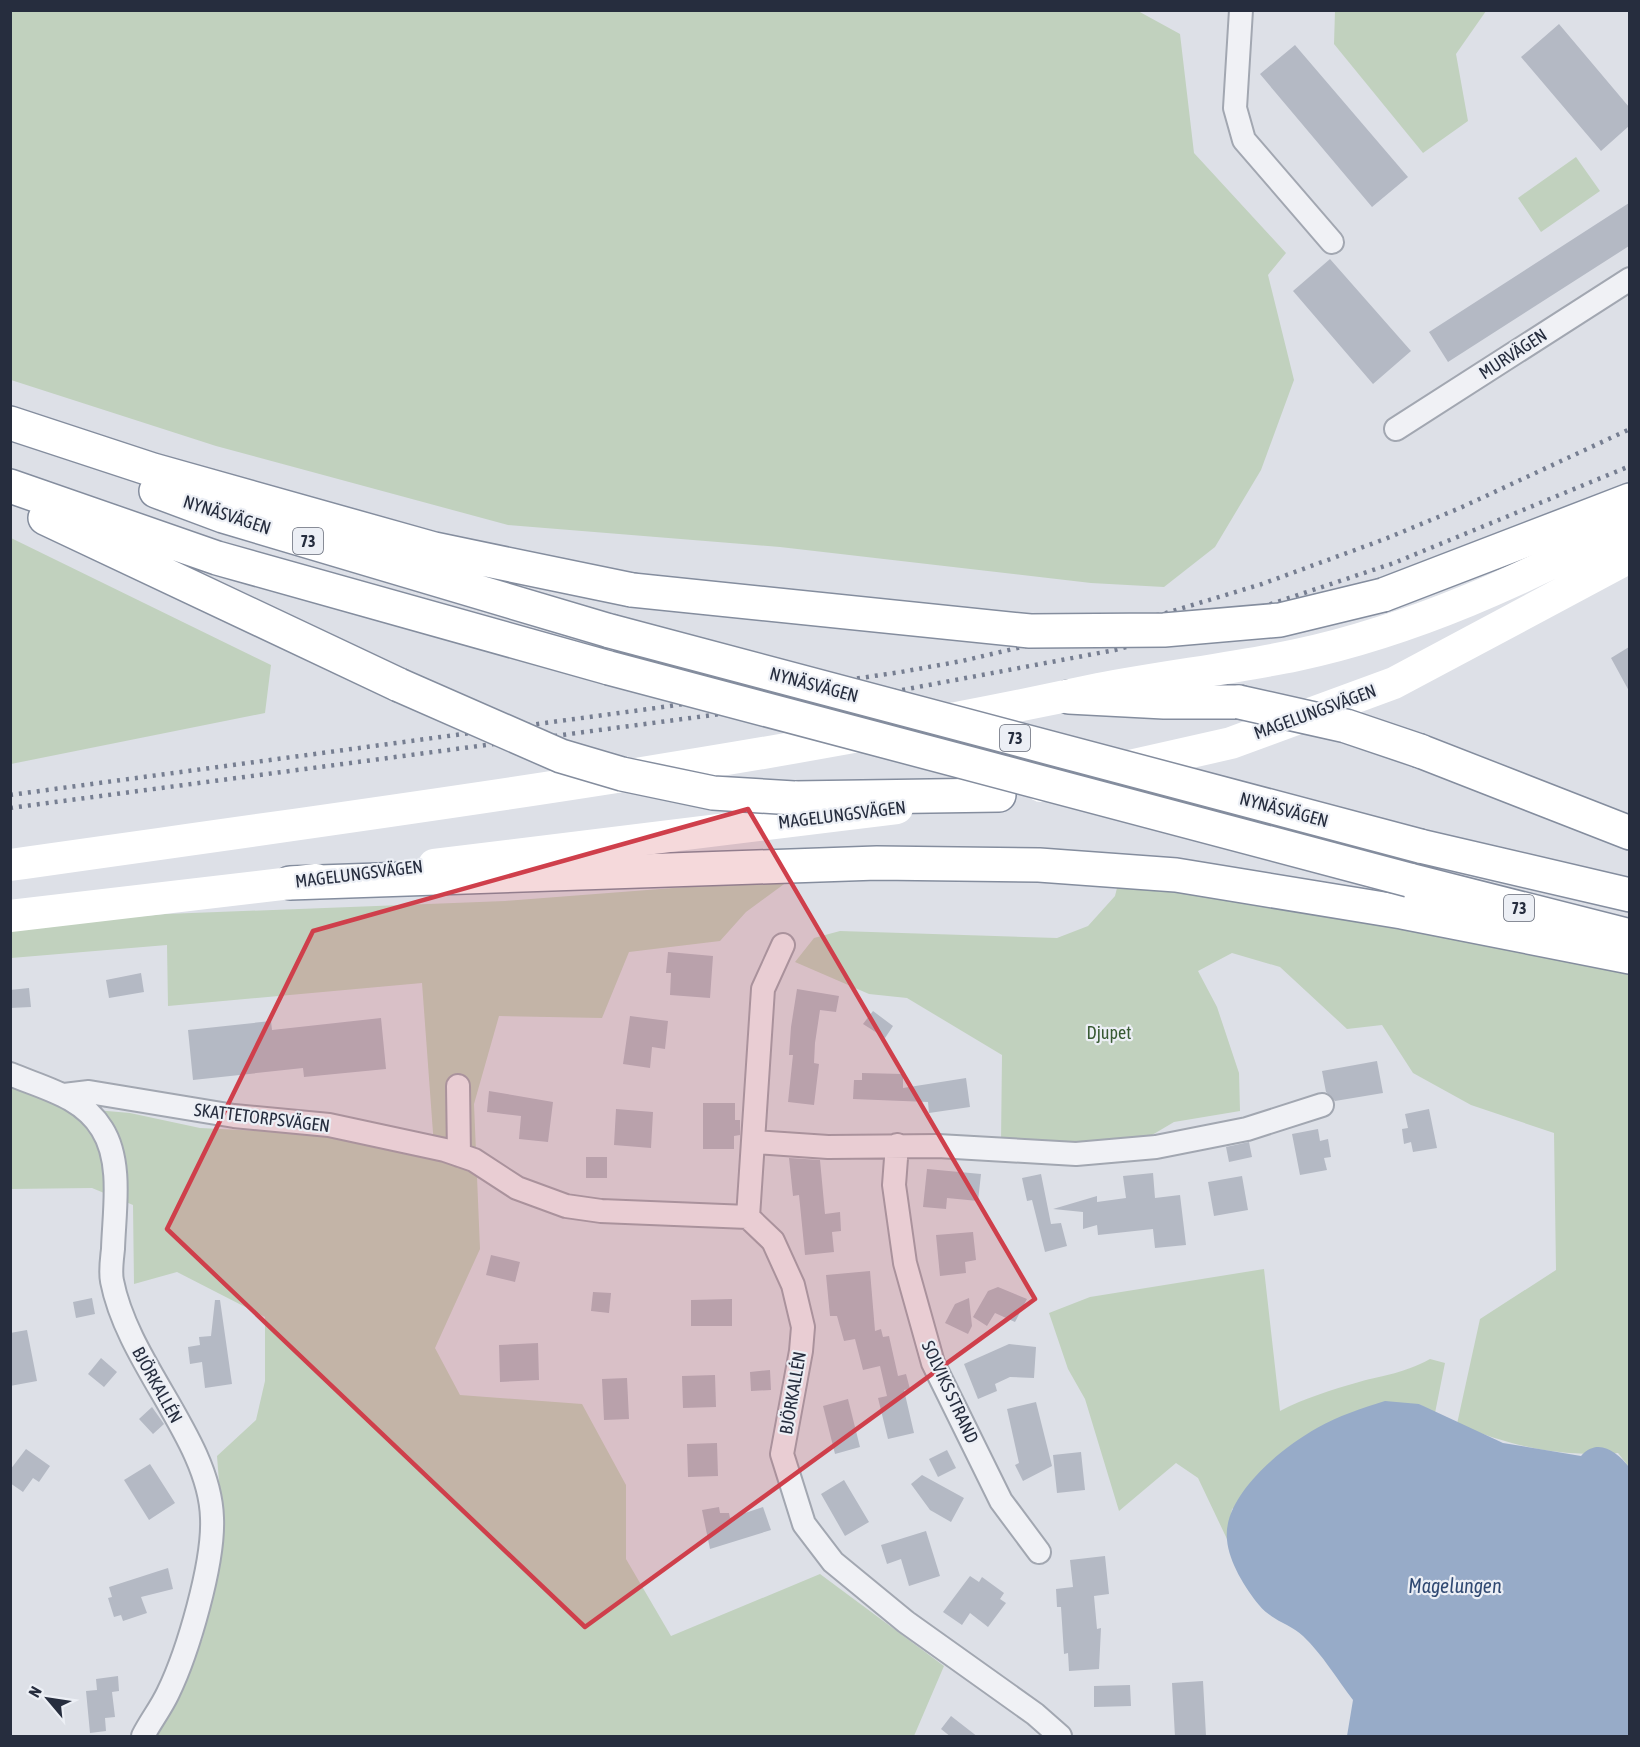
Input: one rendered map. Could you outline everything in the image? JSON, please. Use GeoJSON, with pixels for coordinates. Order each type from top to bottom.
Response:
{"type":"FeatureCollection","features":[{"type":"Feature","properties":{"kind":"highway"},"geometry":{"type":"LineString","coordinates":[[10,423],[153,470],[434,549],[632,591],[1030,631],[1164,630],[1280,620],[1383,595],[1629,500]]}},
{"type":"Feature","properties":{"kind":"highway","name":"NYNÄSVÄGEN"},"geometry":{"type":"LineString","coordinates":[[10,438],[223,516],[610,631],[1420,846],[1629,895]]}},
{"type":"Feature","properties":{"kind":"highway","name":"NYNÄSVÄGEN"},"geometry":{"type":"LineString","coordinates":[[10,486],[217,558],[609,668],[1629,936]]}},
{"type":"Feature","properties":{"kind":"highway"},"geometry":{"type":"LineString","coordinates":[[10,502],[399,685],[561,756],[622,774],[712,793],[794,798],[999,795]]}},
{"type":"Feature","properties":{"kind":"highway"},"geometry":{"type":"LineString","coordinates":[[1069,697],[1164,702],[1239,702],[1346,726],[1420,751],[1629,833]]}},
{"type":"Feature","properties":{"kind":"highway"},"geometry":{"type":"LineString","coordinates":[[290,883],[877,863],[1039,865],[1176,875],[1402,912],[1629,957]]}},
{"type":"Feature","properties":{"kind":"street"},"geometry":{"type":"LineString","coordinates":[[1241,10],[1235,108],[1244,140],[1332,242]]}},
{"type":"Feature","properties":{"kind":"street","name":"MURVÄGEN"},"geometry":{"type":"LineString","coordinates":[[1396,429],[1629,279]]}},
{"type":"Feature","properties":{"kind":"street"},"geometry":{"type":"LineString","coordinates":[[10,865],[560,788],[779,752],[1098,690],[1300,654],[1418,620],[1544,569],[1629,523]]}},
{"type":"Feature","properties":{"kind":"street","name":"MAGELUNGSVÄGEN"},"geometry":{"type":"LineString","coordinates":[[10,916],[999,795],[1231,743],[1394,683],[1629,556]]}},
{"type":"Feature","properties":{"kind":"street"},"geometry":{"type":"LineString","coordinates":[[748,1217],[763,989],[783,945]]}},
{"type":"Feature","properties":{"kind":"street","name":"BJÖRKALLÉN"},"geometry":{"type":"LineString","coordinates":[[10,1074],[64,1095],[84,1108],[102,1128],[111,1148],[114,1170],[112,1280],[124,1320],[139,1355],[208,1485],[212,1517],[211,1552],[192,1625],[168,1693],[143,1737]]}},
{"type":"Feature","properties":{"kind":"street"},"geometry":{"type":"LineString","coordinates":[[458,1086],[459,1155]]}},
{"type":"Feature","properties":{"kind":"street","name":"SKATTETORPSVÄGEN"},"geometry":{"type":"LineString","coordinates":[[64,1095],[89,1092],[234,1116],[328,1125],[474,1160],[517,1188],[566,1206],[601,1211],[748,1217]]}},
{"type":"Feature","properties":{"kind":"street"},"geometry":{"type":"LineString","coordinates":[[754,1142],[828,1147],[897,1145],[1076,1154],[1156,1148],[1247,1129],[1322,1105]]}},
{"type":"Feature","properties":{"kind":"street","name":"SOLVIKS STRAND"},"geometry":{"type":"LineString","coordinates":[[897,1145],[894,1185],[905,1263],[933,1363],[1001,1501],[1039,1552]]}},
{"type":"Feature","properties":{"kind":"street","name":"BJÖRKALLÉN"},"geometry":{"type":"LineString","coordinates":[[748,1217],[773,1241],[792,1285],[803,1327],[801,1351],[782,1454],[804,1524],[833,1562],[906,1622],[1035,1714],[1060,1737]]}},
{"type":"Feature","properties":{"kind":"highlighted area"},"geometry":{"type":"Polygon","coordinates":[[[748,809],[1035,1299],[585,1627],[167,1229],[313,931],[748,809]]]}},
{"type":"Feature","properties":{"kind":"green space"},"geometry":{"type":"Polygon","coordinates":[[[11,10],[1138,11],[1180,34],[1194,153],[1286,253],[1268,275],[1294,380],[1261,470],[1215,547],[1164,587],[1091,583],[780,547],[508,525],[216,446],[11,380],[11,10]]]}},
{"type":"Feature","properties":{"kind":"green space"},"geometry":{"type":"Polygon","coordinates":[[[1335,11],[1486,11],[1456,54],[1468,121],[1423,153],[1334,44],[1335,11]]]}},
{"type":"Feature","properties":{"kind":"green space"},"geometry":{"type":"Polygon","coordinates":[[[1576,157],[1600,191],[1541,232],[1518,198],[1576,157]]]}},
{"type":"Feature","properties":{"kind":"green space"},"geometry":{"type":"Polygon","coordinates":[[[11,538],[271,665],[265,713],[11,764],[11,538]]]}},
{"type":"Feature","properties":{"kind":"green space"},"geometry":{"type":"Polygon","coordinates":[[[791,879],[746,912],[720,941],[629,952],[602,1018],[499,1016],[474,1104],[480,1249],[435,1348],[460,1395],[582,1404],[626,1485],[626,1559],[671,1636],[820,1574],[944,1666],[914,1736],[157,1736],[203,1638],[221,1508],[217,1456],[256,1420],[265,1381],[265,1317],[177,1272],[134,1284],[133,1205],[92,1188],[11,1189],[11,1086],[61,1107],[130,1113],[200,1128],[325,1134],[435,1160],[422,983],[168,1006],[167,945],[11,958],[11,928],[166,914],[505,901],[791,879]]]}},
{"type":"Feature","properties":{"kind":"green space","name":"Djupet"},"geometry":{"type":"Polygon","coordinates":[[[1118,884],[1200,889],[1522,950],[1629,973],[1629,1467],[1618,1453],[1575,1453],[1536,1449],[1497,1439],[1457,1424],[1480,1319],[1556,1270],[1554,1133],[1471,1105],[1413,1073],[1382,1025],[1347,1029],[1280,967],[1232,953],[1198,971],[1217,1007],[1239,1073],[1240,1111],[1174,1122],[1147,1138],[1074,1144],[1001,1143],[1002,1055],[907,998],[869,994],[795,962],[814,938],[840,931],[1057,938],[1088,926],[1115,896],[1118,884]]]}},
{"type":"Feature","properties":{"kind":"green space"},"geometry":{"type":"Polygon","coordinates":[[[1264,1269],[1280,1411],[1318,1395],[1403,1371],[1430,1359],[1445,1363],[1435,1413],[1419,1404],[1232,1509],[1227,1539],[1198,1478],[1176,1463],[1119,1511],[1085,1399],[1068,1369],[1049,1313],[1090,1297],[1264,1269]]]}},
{"type":"Feature","properties":{"kind":"water","name":"Magelungen"},"geometry":{"type":"Polygon","coordinates":[[[1385,1401],[1419,1404],[1503,1443],[1581,1456],[1587,1450],[1600,1447],[1619,1456],[1629,1467],[1629,1736],[1347,1736],[1353,1700],[1310,1643],[1298,1632],[1264,1610],[1248,1591],[1238,1574],[1228,1548],[1228,1523],[1234,1506],[1244,1490],[1257,1474],[1288,1447],[1333,1420],[1385,1401]]]}},
{"type":"Feature","properties":{"kind":"building"},"geometry":{"type":"Polygon","coordinates":[[[1559,24],[1629,107],[1629,126],[1601,151],[1521,57],[1559,24]]]}},
{"type":"Feature","properties":{"kind":"building"},"geometry":{"type":"Polygon","coordinates":[[[1295,45],[1408,177],[1372,207],[1260,74],[1295,45]]]}},
{"type":"Feature","properties":{"kind":"building"},"geometry":{"type":"Polygon","coordinates":[[[1629,203],[1629,246],[1448,362],[1429,332],[1629,203]]]}},
{"type":"Feature","properties":{"kind":"building"},"geometry":{"type":"Polygon","coordinates":[[[1330,259],[1411,351],[1373,384],[1293,291],[1330,259]]]}},
{"type":"Feature","properties":{"kind":"building"},"geometry":{"type":"Polygon","coordinates":[[[1629,647],[1629,691],[1611,658],[1629,647]]]}},
{"type":"Feature","properties":{"kind":"building"},"geometry":{"type":"Polygon","coordinates":[[[668,952],[713,956],[710,998],[670,995],[671,973],[666,973],[668,952]]]}},
{"type":"Feature","properties":{"kind":"building"},"geometry":{"type":"Polygon","coordinates":[[[141,973],[144,992],[109,998],[106,980],[141,973]]]}},
{"type":"Feature","properties":{"kind":"building"},"geometry":{"type":"Polygon","coordinates":[[[29,988],[31,1007],[10,1008],[10,990],[29,988]]]}},
{"type":"Feature","properties":{"kind":"building"},"geometry":{"type":"Polygon","coordinates":[[[797,989],[839,996],[836,1012],[820,1010],[815,1043],[814,1063],[819,1064],[814,1105],[788,1102],[793,1055],[789,1055],[791,1027],[797,989]]]}},
{"type":"Feature","properties":{"kind":"building"},"geometry":{"type":"Polygon","coordinates":[[[873,1011],[893,1026],[885,1038],[863,1024],[873,1011]]]}},
{"type":"Feature","properties":{"kind":"building"},"geometry":{"type":"Polygon","coordinates":[[[630,1016],[668,1021],[665,1049],[652,1047],[650,1068],[623,1064],[630,1016]]]}},
{"type":"Feature","properties":{"kind":"building"},"geometry":{"type":"Polygon","coordinates":[[[381,1018],[386,1069],[304,1077],[303,1068],[193,1080],[188,1030],[271,1021],[272,1030],[381,1018]]]}},
{"type":"Feature","properties":{"kind":"building"},"geometry":{"type":"Polygon","coordinates":[[[1377,1061],[1383,1093],[1335,1101],[1326,1092],[1322,1071],[1377,1061]]]}},
{"type":"Feature","properties":{"kind":"building"},"geometry":{"type":"Polygon","coordinates":[[[862,1073],[903,1074],[903,1088],[966,1078],[970,1107],[929,1113],[928,1102],[853,1099],[854,1080],[862,1080],[862,1073]]]}},
{"type":"Feature","properties":{"kind":"building"},"geometry":{"type":"Polygon","coordinates":[[[489,1091],[553,1102],[548,1142],[519,1139],[521,1116],[487,1112],[489,1091]]]}},
{"type":"Feature","properties":{"kind":"building"},"geometry":{"type":"Polygon","coordinates":[[[703,1103],[735,1103],[735,1120],[740,1120],[740,1135],[734,1136],[734,1149],[703,1149],[703,1103]]]}},
{"type":"Feature","properties":{"kind":"building"},"geometry":{"type":"Polygon","coordinates":[[[616,1109],[653,1112],[651,1148],[614,1145],[616,1109]]]}},
{"type":"Feature","properties":{"kind":"building"},"geometry":{"type":"Polygon","coordinates":[[[1429,1109],[1437,1148],[1413,1152],[1411,1142],[1404,1144],[1402,1129],[1408,1128],[1405,1114],[1429,1109]]]}},
{"type":"Feature","properties":{"kind":"building"},"geometry":{"type":"Polygon","coordinates":[[[1318,1129],[1320,1141],[1328,1139],[1331,1157],[1324,1158],[1327,1170],[1300,1175],[1292,1134],[1318,1129]]]}},
{"type":"Feature","properties":{"kind":"building"},"geometry":{"type":"Polygon","coordinates":[[[1249,1142],[1252,1157],[1229,1162],[1226,1147],[1249,1142]]]}},
{"type":"Feature","properties":{"kind":"building"},"geometry":{"type":"Polygon","coordinates":[[[586,1157],[607,1157],[607,1178],[586,1178],[586,1157]]]}},
{"type":"Feature","properties":{"kind":"building"},"geometry":{"type":"Polygon","coordinates":[[[789,1158],[820,1160],[825,1214],[840,1212],[841,1231],[832,1232],[834,1252],[805,1255],[799,1195],[793,1196],[789,1158]]]}},
{"type":"Feature","properties":{"kind":"building"},"geometry":{"type":"Polygon","coordinates":[[[927,1169],[981,1174],[978,1201],[947,1198],[946,1209],[923,1207],[927,1169]]]}},
{"type":"Feature","properties":{"kind":"building"},"geometry":{"type":"Polygon","coordinates":[[[1153,1173],[1155,1198],[1180,1195],[1186,1245],[1155,1248],[1153,1229],[1098,1235],[1097,1225],[1083,1229],[1083,1212],[1053,1209],[1097,1196],[1097,1202],[1126,1198],[1123,1176],[1153,1173]]]}},
{"type":"Feature","properties":{"kind":"building"},"geometry":{"type":"Polygon","coordinates":[[[1041,1174],[1051,1224],[1061,1223],[1067,1246],[1045,1252],[1032,1200],[1027,1201],[1022,1178],[1041,1174]]]}},
{"type":"Feature","properties":{"kind":"building"},"geometry":{"type":"Polygon","coordinates":[[[1242,1176],[1248,1210],[1214,1216],[1208,1182],[1242,1176]]]}},
{"type":"Feature","properties":{"kind":"building"},"geometry":{"type":"Polygon","coordinates":[[[973,1232],[976,1260],[965,1262],[966,1273],[940,1276],[936,1235],[973,1232]]]}},
{"type":"Feature","properties":{"kind":"building"},"geometry":{"type":"Polygon","coordinates":[[[491,1255],[520,1262],[515,1282],[486,1275],[491,1255]]]}},
{"type":"Feature","properties":{"kind":"building"},"geometry":{"type":"Polygon","coordinates":[[[870,1271],[875,1331],[881,1329],[883,1337],[889,1336],[898,1376],[906,1374],[910,1389],[904,1390],[914,1433],[888,1439],[878,1398],[887,1396],[880,1366],[863,1370],[855,1339],[844,1341],[837,1316],[830,1316],[826,1275],[870,1271]]]}},
{"type":"Feature","properties":{"kind":"building"},"geometry":{"type":"Polygon","coordinates":[[[998,1287],[1027,1299],[1015,1322],[995,1313],[987,1326],[973,1317],[988,1291],[998,1287]]]}},
{"type":"Feature","properties":{"kind":"building"},"geometry":{"type":"Polygon","coordinates":[[[593,1292],[611,1293],[609,1313],[591,1311],[593,1292]]]}},
{"type":"Feature","properties":{"kind":"building"},"geometry":{"type":"Polygon","coordinates":[[[92,1298],[95,1314],[76,1318],[73,1302],[92,1298]]]}},
{"type":"Feature","properties":{"kind":"building"},"geometry":{"type":"Polygon","coordinates":[[[969,1298],[972,1326],[968,1334],[945,1323],[955,1304],[969,1298]]]}},
{"type":"Feature","properties":{"kind":"building"},"geometry":{"type":"Polygon","coordinates":[[[732,1299],[732,1326],[691,1326],[691,1300],[732,1299]]]}},
{"type":"Feature","properties":{"kind":"building"},"geometry":{"type":"Polygon","coordinates":[[[215,1300],[220,1300],[232,1384],[205,1388],[202,1362],[190,1364],[188,1347],[200,1345],[199,1337],[211,1336],[215,1300]]]}},
{"type":"Feature","properties":{"kind":"building"},"geometry":{"type":"Polygon","coordinates":[[[27,1330],[37,1381],[10,1386],[10,1333],[27,1330]]]}},
{"type":"Feature","properties":{"kind":"building"},"geometry":{"type":"Polygon","coordinates":[[[538,1343],[539,1380],[500,1382],[499,1345],[538,1343]]]}},
{"type":"Feature","properties":{"kind":"building"},"geometry":{"type":"Polygon","coordinates":[[[1009,1344],[1036,1347],[1034,1378],[1010,1377],[995,1384],[997,1391],[978,1399],[964,1364],[1009,1344]]]}},
{"type":"Feature","properties":{"kind":"building"},"geometry":{"type":"Polygon","coordinates":[[[101,1358],[117,1372],[104,1387],[88,1374],[101,1358]]]}},
{"type":"Feature","properties":{"kind":"building"},"geometry":{"type":"Polygon","coordinates":[[[770,1370],[771,1390],[751,1391],[750,1372],[770,1370]]]}},
{"type":"Feature","properties":{"kind":"building"},"geometry":{"type":"Polygon","coordinates":[[[715,1375],[716,1407],[683,1408],[682,1376],[715,1375]]]}},
{"type":"Feature","properties":{"kind":"building"},"geometry":{"type":"Polygon","coordinates":[[[627,1378],[629,1419],[604,1420],[602,1379],[627,1378]]]}},
{"type":"Feature","properties":{"kind":"building"},"geometry":{"type":"Polygon","coordinates":[[[848,1399],[860,1447],[835,1454],[823,1406],[848,1399]]]}},
{"type":"Feature","properties":{"kind":"building"},"geometry":{"type":"Polygon","coordinates":[[[1036,1402],[1052,1466],[1023,1481],[1015,1465],[1019,1463],[1007,1409],[1036,1402]]]}},
{"type":"Feature","properties":{"kind":"building"},"geometry":{"type":"Polygon","coordinates":[[[152,1407],[164,1424],[153,1434],[139,1419],[152,1407]]]}},
{"type":"Feature","properties":{"kind":"building"},"geometry":{"type":"Polygon","coordinates":[[[717,1443],[718,1476],[688,1477],[687,1444],[717,1443]]]}},
{"type":"Feature","properties":{"kind":"building"},"geometry":{"type":"Polygon","coordinates":[[[26,1449],[50,1466],[39,1482],[33,1478],[23,1492],[10,1483],[10,1470],[26,1449]]]}},
{"type":"Feature","properties":{"kind":"building"},"geometry":{"type":"Polygon","coordinates":[[[947,1450],[956,1468],[938,1477],[929,1459],[947,1450]]]}},
{"type":"Feature","properties":{"kind":"building"},"geometry":{"type":"Polygon","coordinates":[[[1081,1452],[1085,1490],[1057,1493],[1053,1455],[1081,1452]]]}},
{"type":"Feature","properties":{"kind":"building"},"geometry":{"type":"Polygon","coordinates":[[[150,1464],[175,1503],[149,1520],[124,1480],[150,1464]]]}},
{"type":"Feature","properties":{"kind":"building"},"geometry":{"type":"Polygon","coordinates":[[[922,1475],[964,1498],[951,1522],[930,1510],[911,1484],[922,1475]]]}},
{"type":"Feature","properties":{"kind":"building"},"geometry":{"type":"Polygon","coordinates":[[[844,1480],[869,1522],[845,1536],[821,1494],[844,1480]]]}},
{"type":"Feature","properties":{"kind":"building"},"geometry":{"type":"Polygon","coordinates":[[[719,1507],[720,1513],[729,1513],[730,1518],[763,1507],[771,1530],[710,1549],[702,1510],[719,1507]]]}},
{"type":"Feature","properties":{"kind":"building"},"geometry":{"type":"Polygon","coordinates":[[[926,1531],[940,1576],[909,1586],[901,1559],[887,1564],[881,1545],[926,1531]]]}},
{"type":"Feature","properties":{"kind":"building"},"geometry":{"type":"Polygon","coordinates":[[[1105,1556],[1109,1594],[1094,1596],[1097,1629],[1101,1628],[1099,1669],[1069,1671],[1068,1653],[1064,1654],[1061,1607],[1057,1607],[1056,1589],[1073,1587],[1070,1560],[1105,1556]]]}},
{"type":"Feature","properties":{"kind":"building"},"geometry":{"type":"Polygon","coordinates":[[[168,1568],[173,1589],[141,1597],[147,1613],[123,1621],[121,1615],[114,1617],[108,1598],[112,1597],[109,1587],[168,1568]]]}},
{"type":"Feature","properties":{"kind":"building"},"geometry":{"type":"Polygon","coordinates":[[[970,1576],[979,1582],[982,1577],[1004,1593],[1000,1599],[1006,1603],[988,1627],[970,1613],[962,1625],[943,1612],[970,1576]]]}},
{"type":"Feature","properties":{"kind":"building"},"geometry":{"type":"Polygon","coordinates":[[[118,1676],[119,1691],[112,1692],[115,1717],[105,1718],[106,1731],[90,1733],[86,1691],[97,1690],[96,1679],[118,1676]]]}},
{"type":"Feature","properties":{"kind":"building"},"geometry":{"type":"Polygon","coordinates":[[[1203,1681],[1206,1736],[1175,1737],[1172,1683],[1203,1681]]]}},
{"type":"Feature","properties":{"kind":"building"},"geometry":{"type":"Polygon","coordinates":[[[1130,1685],[1131,1706],[1094,1707],[1094,1686],[1130,1685]]]}},
{"type":"Feature","properties":{"kind":"building"},"geometry":{"type":"Polygon","coordinates":[[[951,1716],[978,1737],[951,1737],[941,1729],[951,1716]]]}},
{"type":"Feature","properties":{"kind":"railway"},"geometry":{"type":"LineString","coordinates":[[10,795],[656,708],[962,661],[1166,613],[1262,584],[1385,539],[1460,508],[1630,429]]}},
{"type":"Feature","properties":{"kind":"railway"},"geometry":{"type":"LineString","coordinates":[[10,808],[902,690],[1115,650],[1193,630],[1394,563],[1630,466]]}}]}
